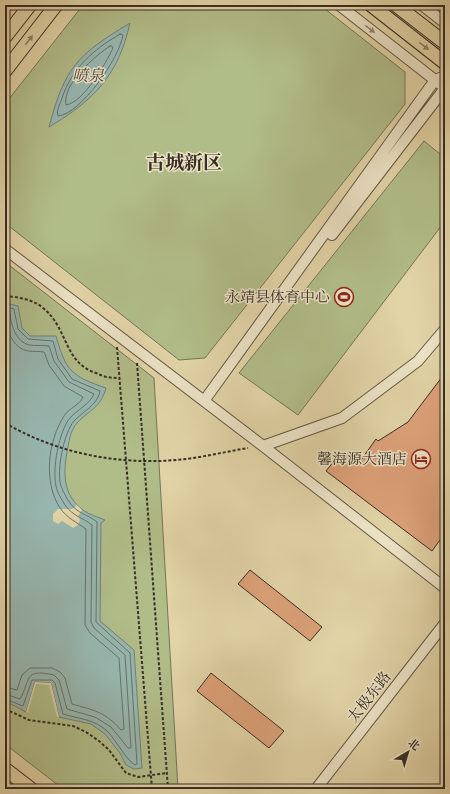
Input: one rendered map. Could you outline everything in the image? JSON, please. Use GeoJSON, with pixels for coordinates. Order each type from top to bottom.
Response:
{"type":"FeatureCollection","features":[{"type":"Feature","properties":{"kind":"main road"},"geometry":{"type":"LineString","coordinates":[[5,37],[30,5]]}},
{"type":"Feature","properties":{"kind":"main road"},"geometry":{"type":"LineString","coordinates":[[5,71],[56,5]]}},
{"type":"Feature","properties":{"kind":"main road"},"geometry":{"type":"LineString","coordinates":[[371,5],[445,63]]}},
{"type":"Feature","properties":{"kind":"main road"},"geometry":{"type":"LineString","coordinates":[[396,5],[445,43]]}},
{"type":"Feature","properties":{"kind":"main road"},"geometry":{"type":"LineString","coordinates":[[5,769],[31,789]]}},
{"type":"Feature","properties":{"kind":"street"},"geometry":{"type":"LineString","coordinates":[[204,401],[445,88],[440,78],[339,5]]}},
{"type":"Feature","properties":{"kind":"street"},"geometry":{"type":"LineString","coordinates":[[422,5],[445,23]]}},
{"type":"Feature","properties":{"kind":"street"},"geometry":{"type":"LineString","coordinates":[[204,401],[440,78]]}},
{"type":"Feature","properties":{"kind":"street"},"geometry":{"type":"LineString","coordinates":[[5,249],[263,446],[445,588]]}},
{"type":"Feature","properties":{"kind":"street"},"geometry":{"type":"LineString","coordinates":[[263,446],[342,418],[418,361],[444,332]]}},
{"type":"Feature","properties":{"kind":"street","name":"太极东路"},"geometry":{"type":"LineString","coordinates":[[316,789],[445,623]]}},
{"type":"Feature","properties":{"kind":"path"},"geometry":{"type":"LineString","coordinates":[[5,296],[29,300],[43,308],[62,331],[75,360],[84,369],[109,378],[120,378]]}},
{"type":"Feature","properties":{"kind":"path"},"geometry":{"type":"LineString","coordinates":[[116,334],[152,789]]}},
{"type":"Feature","properties":{"kind":"path"},"geometry":{"type":"LineString","coordinates":[[137,349],[168,789]]}},
{"type":"Feature","properties":{"kind":"path"},"geometry":{"type":"LineString","coordinates":[[5,423],[31,437],[107,460],[176,460],[263,446]]}},
{"type":"Feature","properties":{"kind":"path"},"geometry":{"type":"LineString","coordinates":[[5,709],[29,720],[72,726],[86,732],[99,740],[109,750],[126,773],[138,777],[167,773]]}},
{"type":"Feature","properties":{"kind":"green space"},"geometry":{"type":"Polygon","coordinates":[[[83,5],[320,5],[405,72],[405,104],[205,358],[179,360],[5,223],[5,104],[83,5]]]}},
{"type":"Feature","properties":{"kind":"green space","name":"永靖县体育中心"},"geometry":{"type":"Polygon","coordinates":[[[424,141],[445,158],[445,221],[298,415],[239,373],[424,141]]]}},
{"type":"Feature","properties":{"kind":"green space"},"geometry":{"type":"Polygon","coordinates":[[[5,262],[154,378],[178,789],[63,789],[5,744],[5,262]]]}},
{"type":"Feature","properties":{"kind":"water","name":"喷泉"},"geometry":{"type":"Polygon","coordinates":[[[130,23],[119,58],[102,85],[79,107],[49,127],[61,90],[76,64],[97,44],[130,23]]]}},
{"type":"Feature","properties":{"kind":"water"},"geometry":{"type":"Polygon","coordinates":[[[5,303],[18,306],[22,328],[30,336],[56,336],[67,365],[77,376],[106,388],[98,405],[77,423],[73,430],[67,452],[65,476],[68,491],[76,504],[88,513],[105,520],[101,523],[100,621],[134,650],[142,768],[134,769],[126,765],[120,753],[105,734],[91,724],[59,717],[51,683],[35,682],[26,712],[5,701],[5,303]]]}},
{"type":"Feature","properties":{"kind":"pier"},"geometry":{"type":"Polygon","coordinates":[[[77,505],[82,510],[78,516],[80,520],[78,525],[73,528],[62,521],[58,524],[53,521],[53,514],[58,509],[72,509],[77,505]]]}},
{"type":"Feature","properties":{"kind":"pier"},"geometry":{"type":"Polygon","coordinates":[[[35,682],[51,683],[59,717],[57,717],[49,685],[36,684],[28,712],[26,712],[35,682]]]}},
{"type":"Feature","properties":{"kind":"building"},"geometry":{"type":"Polygon","coordinates":[[[445,373],[445,533],[432,551],[326,471],[337,457],[351,452],[361,460],[376,439],[378,441],[408,422],[445,373]]]}},
{"type":"Feature","properties":{"kind":"building"},"geometry":{"type":"Polygon","coordinates":[[[250,570],[322,627],[310,641],[238,584],[250,570]]]}},
{"type":"Feature","properties":{"kind":"building"},"geometry":{"type":"Polygon","coordinates":[[[211,673],[284,731],[269,748],[197,691],[211,673]]]}},
{"type":"Feature","properties":{"kind":"place","name":"永靖县体育中心"},"geometry":{"type":"Point","coordinates":[344,297]}},
{"type":"Feature","properties":{"kind":"place","name":"馨海源大酒店"},"geometry":{"type":"Point","coordinates":[421,459]}},
{"type":"Feature","properties":{"kind":"district","name":"古城新区"},"geometry":{"type":"Point","coordinates":[184,162]}}]}
